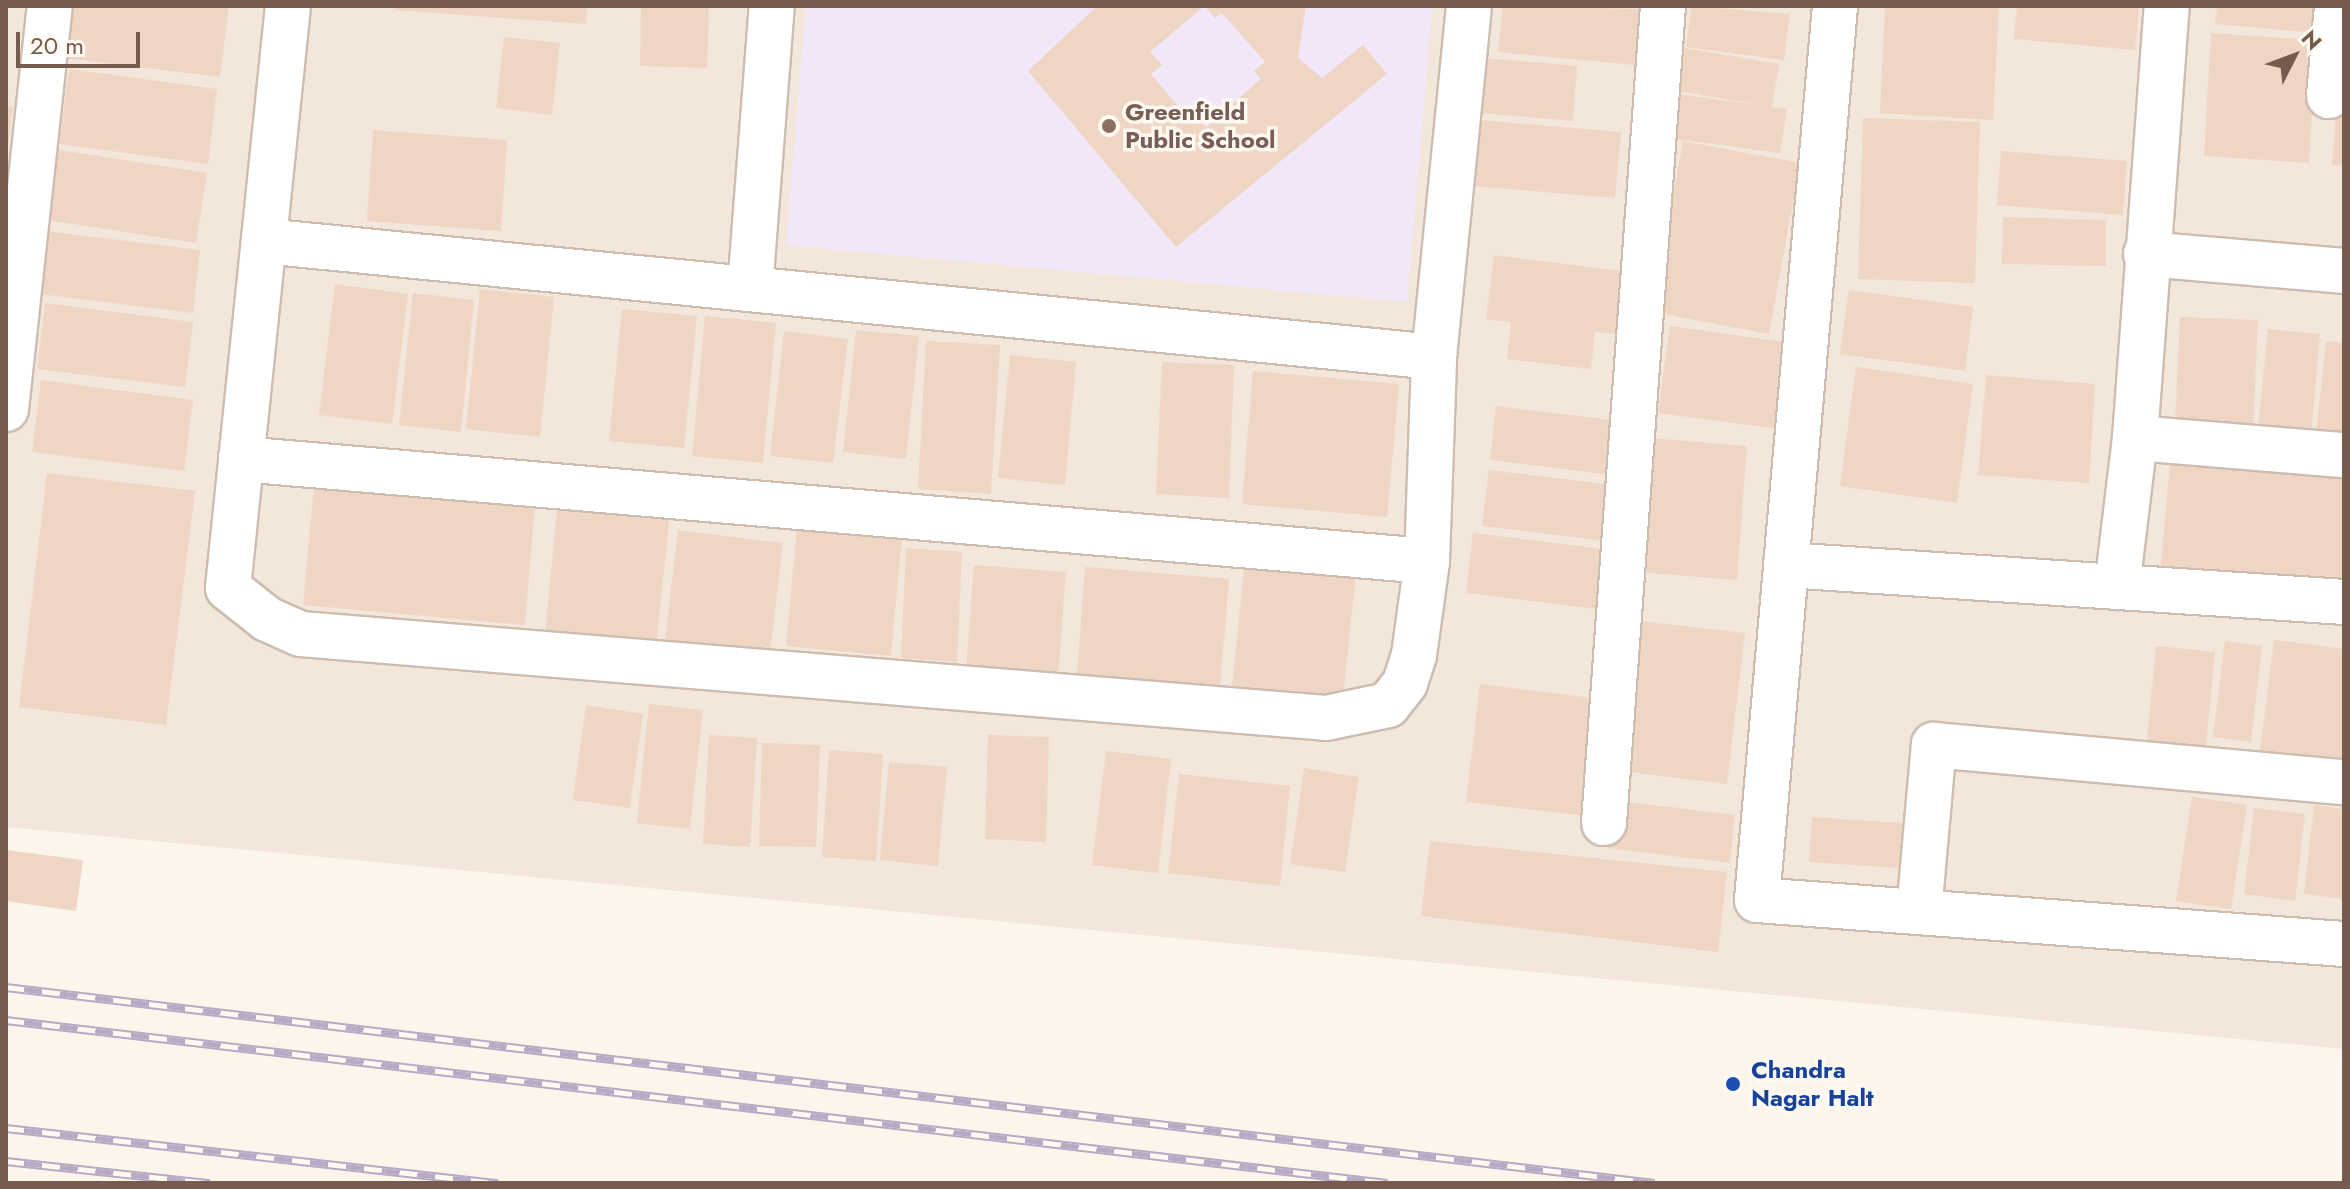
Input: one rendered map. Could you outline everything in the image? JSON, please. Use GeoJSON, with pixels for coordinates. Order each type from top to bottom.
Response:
{"type":"FeatureCollection","features":[{"type":"Feature","properties":{"kind":"street"},"geometry":{"type":"LineString","coordinates":[[6,409],[50,6]]}},
{"type":"Feature","properties":{"kind":"street"},"geometry":{"type":"LineString","coordinates":[[288,6],[228,588],[267,619],[317,635],[1326,718],[1388,705],[1405,683],[1427,561],[1434,357],[1469,6]]}},
{"type":"Feature","properties":{"kind":"street"},"geometry":{"type":"LineString","coordinates":[[750,289],[772,6]]}},
{"type":"Feature","properties":{"kind":"street"},"geometry":{"type":"LineString","coordinates":[[1604,823],[1663,6]]}},
{"type":"Feature","properties":{"kind":"street"},"geometry":{"type":"LineString","coordinates":[[1835,6],[1757,900],[2344,944]]}},
{"type":"Feature","properties":{"kind":"street"},"geometry":{"type":"LineString","coordinates":[[2117,587],[2135,438],[2146,254],[2167,6]]}},
{"type":"Feature","properties":{"kind":"street"},"geometry":{"type":"LineString","coordinates":[[2329,96],[2337,6]]}},
{"type":"Feature","properties":{"kind":"street"},"geometry":{"type":"LineString","coordinates":[[264,241],[1434,357]]}},
{"type":"Feature","properties":{"kind":"street"},"geometry":{"type":"LineString","coordinates":[[2146,254],[2344,271]]}},
{"type":"Feature","properties":{"kind":"street"},"geometry":{"type":"LineString","coordinates":[[2135,438],[2344,455]]}},
{"type":"Feature","properties":{"kind":"street"},"geometry":{"type":"LineString","coordinates":[[241,459],[1427,561]]}},
{"type":"Feature","properties":{"kind":"street"},"geometry":{"type":"LineString","coordinates":[[1786,565],[2344,602]]}},
{"type":"Feature","properties":{"kind":"street"},"geometry":{"type":"LineString","coordinates":[[1919,912],[1934,745],[2344,782]]}},
{"type":"Feature","properties":{"kind":"shaded area"},"geometry":{"type":"Polygon","coordinates":[[[6,6],[2344,6],[2344,1049],[6,827],[6,6]]]}},
{"type":"Feature","properties":{"kind":"shaded area","name":"Greenfield Public School"},"geometry":{"type":"Polygon","coordinates":[[[806,6],[1432,6],[1407,302],[786,245],[806,6]]]}},
{"type":"Feature","properties":{"kind":"building"},"geometry":{"type":"Polygon","coordinates":[[[70,6],[229,6],[220,77],[64,58],[70,6]]]}},
{"type":"Feature","properties":{"kind":"building"},"geometry":{"type":"Polygon","coordinates":[[[395,6],[587,6],[586,24],[395,10],[395,6]]]}},
{"type":"Feature","properties":{"kind":"building"},"geometry":{"type":"Polygon","coordinates":[[[641,6],[709,7],[707,68],[640,66],[641,6]]]}},
{"type":"Feature","properties":{"kind":"building"},"geometry":{"type":"Polygon","coordinates":[[[1097,6],[1204,6],[1150,52],[1162,65],[1151,74],[1193,124],[1200,118],[1206,127],[1261,79],[1254,71],[1265,62],[1222,13],[1215,18],[1205,6],[1306,6],[1298,58],[1322,78],[1363,45],[1387,74],[1176,247],[1028,71],[1097,6]]]}},
{"type":"Feature","properties":{"kind":"building"},"geometry":{"type":"Polygon","coordinates":[[[1503,6],[1639,9],[1635,65],[1498,52],[1503,6]]]}},
{"type":"Feature","properties":{"kind":"building"},"geometry":{"type":"Polygon","coordinates":[[[1692,6],[1790,14],[1784,60],[1686,47],[1692,6]]]}},
{"type":"Feature","properties":{"kind":"building"},"geometry":{"type":"Polygon","coordinates":[[[1885,6],[1999,6],[1993,120],[1880,113],[1885,6]]]}},
{"type":"Feature","properties":{"kind":"building"},"geometry":{"type":"Polygon","coordinates":[[[2017,6],[2139,6],[2135,50],[2014,39],[2017,6]]]}},
{"type":"Feature","properties":{"kind":"building"},"geometry":{"type":"Polygon","coordinates":[[[2217,6],[2320,6],[2318,33],[2215,24],[2217,6]]]}},
{"type":"Feature","properties":{"kind":"building"},"geometry":{"type":"Polygon","coordinates":[[[2211,33],[2316,40],[2309,163],[2204,156],[2211,33]]]}},
{"type":"Feature","properties":{"kind":"building"},"geometry":{"type":"Polygon","coordinates":[[[504,37],[560,43],[552,115],[496,108],[504,37]]]}},
{"type":"Feature","properties":{"kind":"building"},"geometry":{"type":"Polygon","coordinates":[[[1685,48],[1779,64],[1772,107],[1787,109],[1780,153],[1669,138],[1676,94],[1759,105],[1679,91],[1685,48]]]}},
{"type":"Feature","properties":{"kind":"building"},"geometry":{"type":"Polygon","coordinates":[[[1485,58],[1577,66],[1573,121],[1481,113],[1485,58]]]}},
{"type":"Feature","properties":{"kind":"building"},"geometry":{"type":"Polygon","coordinates":[[[69,69],[217,89],[208,164],[59,144],[69,69]]]}},
{"type":"Feature","properties":{"kind":"building"},"geometry":{"type":"Polygon","coordinates":[[[2338,88],[2344,89],[2344,166],[2332,165],[2338,88]]]}},
{"type":"Feature","properties":{"kind":"building"},"geometry":{"type":"Polygon","coordinates":[[[6,106],[13,107],[8,145],[6,144],[6,106]]]}},
{"type":"Feature","properties":{"kind":"building"},"geometry":{"type":"Polygon","coordinates":[[[1863,118],[1980,122],[1975,283],[1858,279],[1863,118]]]}},
{"type":"Feature","properties":{"kind":"building"},"geometry":{"type":"Polygon","coordinates":[[[1478,120],[1621,132],[1615,198],[1473,186],[1478,120]]]}},
{"type":"Feature","properties":{"kind":"building"},"geometry":{"type":"Polygon","coordinates":[[[373,130],[507,140],[501,231],[367,221],[373,130]]]}},
{"type":"Feature","properties":{"kind":"building"},"geometry":{"type":"Polygon","coordinates":[[[1683,141],[1800,163],[1769,334],[1652,312],[1683,141]]]}},
{"type":"Feature","properties":{"kind":"building"},"geometry":{"type":"Polygon","coordinates":[[[53,149],[207,173],[196,243],[42,219],[53,149]]]}},
{"type":"Feature","properties":{"kind":"building"},"geometry":{"type":"Polygon","coordinates":[[[2001,151],[2127,161],[2123,215],[1997,205],[2001,151]]]}},
{"type":"Feature","properties":{"kind":"building"},"geometry":{"type":"Polygon","coordinates":[[[2003,217],[2106,220],[2106,266],[2002,264],[2003,217]]]}},
{"type":"Feature","properties":{"kind":"building"},"geometry":{"type":"Polygon","coordinates":[[[46,231],[200,250],[193,313],[39,294],[46,231]]]}},
{"type":"Feature","properties":{"kind":"building"},"geometry":{"type":"Polygon","coordinates":[[[1494,255],[1630,272],[1623,335],[1595,332],[1591,369],[1507,359],[1511,322],[1486,319],[1494,255]]]}},
{"type":"Feature","properties":{"kind":"building"},"geometry":{"type":"Polygon","coordinates":[[[335,284],[408,294],[392,424],[319,415],[335,284]]]}},
{"type":"Feature","properties":{"kind":"building"},"geometry":{"type":"Polygon","coordinates":[[[480,289],[554,297],[540,437],[466,429],[480,289]]]}},
{"type":"Feature","properties":{"kind":"building"},"geometry":{"type":"Polygon","coordinates":[[[1849,290],[1973,307],[1965,371],[1840,354],[1849,290]]]}},
{"type":"Feature","properties":{"kind":"building"},"geometry":{"type":"Polygon","coordinates":[[[413,293],[474,300],[461,432],[399,425],[413,293]]]}},
{"type":"Feature","properties":{"kind":"building"},"geometry":{"type":"Polygon","coordinates":[[[45,303],[193,322],[185,387],[37,369],[45,303]]]}},
{"type":"Feature","properties":{"kind":"building"},"geometry":{"type":"Polygon","coordinates":[[[622,309],[697,316],[684,448],[609,441],[622,309]]]}},
{"type":"Feature","properties":{"kind":"building"},"geometry":{"type":"Polygon","coordinates":[[[705,316],[776,323],[763,463],[692,456],[705,316]]]}},
{"type":"Feature","properties":{"kind":"building"},"geometry":{"type":"Polygon","coordinates":[[[2180,317],[2258,320],[2253,429],[2175,425],[2180,317]]]}},
{"type":"Feature","properties":{"kind":"building"},"geometry":{"type":"Polygon","coordinates":[[[1670,326],[1791,343],[1780,429],[1658,413],[1670,326]]]}},
{"type":"Feature","properties":{"kind":"building"},"geometry":{"type":"Polygon","coordinates":[[[2268,329],[2320,334],[2311,434],[2258,429],[2268,329]]]}},
{"type":"Feature","properties":{"kind":"building"},"geometry":{"type":"Polygon","coordinates":[[[856,330],[919,336],[906,459],[843,452],[856,330]]]}},
{"type":"Feature","properties":{"kind":"building"},"geometry":{"type":"Polygon","coordinates":[[[784,331],[848,339],[833,463],[770,456],[784,331]]]}},
{"type":"Feature","properties":{"kind":"building"},"geometry":{"type":"Polygon","coordinates":[[[926,341],[1000,345],[991,494],[918,489],[926,341]]]}},
{"type":"Feature","properties":{"kind":"building"},"geometry":{"type":"Polygon","coordinates":[[[2326,341],[2344,343],[2344,448],[2315,444],[2326,341]]]}},
{"type":"Feature","properties":{"kind":"building"},"geometry":{"type":"Polygon","coordinates":[[[1010,355],[1076,362],[1065,485],[998,478],[1010,355]]]}},
{"type":"Feature","properties":{"kind":"building"},"geometry":{"type":"Polygon","coordinates":[[[1162,362],[1234,365],[1229,498],[1156,494],[1162,362]]]}},
{"type":"Feature","properties":{"kind":"building"},"geometry":{"type":"Polygon","coordinates":[[[1856,367],[1973,384],[1957,503],[1840,486],[1856,367]]]}},
{"type":"Feature","properties":{"kind":"building"},"geometry":{"type":"Polygon","coordinates":[[[1253,371],[1399,384],[1387,517],[1242,504],[1253,371]]]}},
{"type":"Feature","properties":{"kind":"building"},"geometry":{"type":"Polygon","coordinates":[[[1986,375],[2095,384],[2089,483],[1978,475],[1986,375]]]}},
{"type":"Feature","properties":{"kind":"building"},"geometry":{"type":"Polygon","coordinates":[[[41,380],[193,400],[184,471],[32,452],[41,380]]]}},
{"type":"Feature","properties":{"kind":"building"},"geometry":{"type":"Polygon","coordinates":[[[1496,406],[1619,421],[1613,475],[1490,460],[1496,406]]]}},
{"type":"Feature","properties":{"kind":"building"},"geometry":{"type":"Polygon","coordinates":[[[1636,437],[1747,446],[1737,580],[1626,571],[1636,437]]]}},
{"type":"Feature","properties":{"kind":"building"},"geometry":{"type":"Polygon","coordinates":[[[2171,453],[2344,471],[2344,592],[2160,573],[2171,453]]]}},
{"type":"Feature","properties":{"kind":"building"},"geometry":{"type":"Polygon","coordinates":[[[1489,470],[1621,486],[1615,542],[1482,526],[1489,470]]]}},
{"type":"Feature","properties":{"kind":"building"},"geometry":{"type":"Polygon","coordinates":[[[47,473],[195,491],[166,725],[19,707],[47,473]]]}},
{"type":"Feature","properties":{"kind":"building"},"geometry":{"type":"Polygon","coordinates":[[[314,486],[535,506],[525,625],[303,605],[314,486]]]}},
{"type":"Feature","properties":{"kind":"building"},"geometry":{"type":"Polygon","coordinates":[[[558,501],[670,513],[656,646],[545,633],[558,501]]]}},
{"type":"Feature","properties":{"kind":"building"},"geometry":{"type":"Polygon","coordinates":[[[797,527],[902,537],[891,656],[786,646],[797,527]]]}},
{"type":"Feature","properties":{"kind":"building"},"geometry":{"type":"Polygon","coordinates":[[[678,530],[783,543],[770,652],[665,640],[678,530]]]}},
{"type":"Feature","properties":{"kind":"building"},"geometry":{"type":"Polygon","coordinates":[[[1473,533],[1611,550],[1605,610],[1466,593],[1473,533]]]}},
{"type":"Feature","properties":{"kind":"building"},"geometry":{"type":"Polygon","coordinates":[[[906,548],[962,552],[957,662],[901,658],[906,548]]]}},
{"type":"Feature","properties":{"kind":"building"},"geometry":{"type":"Polygon","coordinates":[[[1246,552],[1357,564],[1342,707],[1231,695],[1246,552]]]}},
{"type":"Feature","properties":{"kind":"building"},"geometry":{"type":"Polygon","coordinates":[[[974,565],[1066,572],[1058,679],[966,672],[974,565]]]}},
{"type":"Feature","properties":{"kind":"building"},"geometry":{"type":"Polygon","coordinates":[[[1085,567],[1229,579],[1219,700],[1076,688],[1085,567]]]}},
{"type":"Feature","properties":{"kind":"building"},"geometry":{"type":"Polygon","coordinates":[[[1630,620],[1745,633],[1727,784],[1613,770],[1630,620]]]}},
{"type":"Feature","properties":{"kind":"building"},"geometry":{"type":"Polygon","coordinates":[[[2274,640],[2344,649],[2344,762],[2260,751],[2274,640]]]}},
{"type":"Feature","properties":{"kind":"building"},"geometry":{"type":"Polygon","coordinates":[[[2225,641],[2262,646],[2251,742],[2213,737],[2225,641]]]}},
{"type":"Feature","properties":{"kind":"building"},"geometry":{"type":"Polygon","coordinates":[[[2156,646],[2215,652],[2205,756],[2146,750],[2156,646]]]}},
{"type":"Feature","properties":{"kind":"building"},"geometry":{"type":"Polygon","coordinates":[[[1480,684],[1609,700],[1595,817],[1466,802],[1480,684]]]}},
{"type":"Feature","properties":{"kind":"building"},"geometry":{"type":"Polygon","coordinates":[[[649,704],[703,710],[690,829],[637,823],[649,704]]]}},
{"type":"Feature","properties":{"kind":"building"},"geometry":{"type":"Polygon","coordinates":[[[586,705],[643,714],[630,808],[573,800],[586,705]]]}},
{"type":"Feature","properties":{"kind":"building"},"geometry":{"type":"Polygon","coordinates":[[[709,735],[757,738],[750,847],[703,844],[709,735]]]}},
{"type":"Feature","properties":{"kind":"building"},"geometry":{"type":"Polygon","coordinates":[[[988,735],[1049,737],[1046,842],[985,839],[988,735]]]}},
{"type":"Feature","properties":{"kind":"building"},"geometry":{"type":"Polygon","coordinates":[[[762,743],[820,745],[816,847],[759,846],[762,743]]]}},
{"type":"Feature","properties":{"kind":"building"},"geometry":{"type":"Polygon","coordinates":[[[829,750],[883,754],[876,861],[822,857],[829,750]]]}},
{"type":"Feature","properties":{"kind":"building"},"geometry":{"type":"Polygon","coordinates":[[[1106,751],[1171,759],[1158,873],[1092,865],[1106,751]]]}},
{"type":"Feature","properties":{"kind":"building"},"geometry":{"type":"Polygon","coordinates":[[[889,762],[947,767],[938,866],[880,860],[889,762]]]}},
{"type":"Feature","properties":{"kind":"building"},"geometry":{"type":"Polygon","coordinates":[[[1304,768],[1359,777],[1345,872],[1290,864],[1304,768]]]}},
{"type":"Feature","properties":{"kind":"building"},"geometry":{"type":"Polygon","coordinates":[[[1179,774],[1290,786],[1280,886],[1168,873],[1179,774]]]}},
{"type":"Feature","properties":{"kind":"building"},"geometry":{"type":"Polygon","coordinates":[[[2192,797],[2247,805],[2231,909],[2176,901],[2192,797]]]}},
{"type":"Feature","properties":{"kind":"building"},"geometry":{"type":"Polygon","coordinates":[[[1613,800],[1735,815],[1730,863],[1608,848],[1613,800]]]}},
{"type":"Feature","properties":{"kind":"building"},"geometry":{"type":"Polygon","coordinates":[[[2314,805],[2344,809],[2344,899],[2304,894],[2314,805]]]}},
{"type":"Feature","properties":{"kind":"building"},"geometry":{"type":"Polygon","coordinates":[[[2254,808],[2305,814],[2295,901],[2244,894],[2254,808]]]}},
{"type":"Feature","properties":{"kind":"building"},"geometry":{"type":"Polygon","coordinates":[[[1812,817],[1918,824],[1915,869],[1809,862],[1812,817]]]}},
{"type":"Feature","properties":{"kind":"building"},"geometry":{"type":"Polygon","coordinates":[[[1430,841],[1727,872],[1718,952],[1421,916],[1430,841]]]}},
{"type":"Feature","properties":{"kind":"building"},"geometry":{"type":"Polygon","coordinates":[[[6,850],[83,860],[76,911],[6,901],[6,850]]]}},
{"type":"Feature","properties":{"kind":"railway"},"geometry":{"type":"LineString","coordinates":[[6,987],[1654,1183]]}},
{"type":"Feature","properties":{"kind":"railway"},"geometry":{"type":"LineString","coordinates":[[6,1020],[1387,1183]]}},
{"type":"Feature","properties":{"kind":"railway"},"geometry":{"type":"LineString","coordinates":[[6,1128],[498,1183]]}},
{"type":"Feature","properties":{"kind":"railway"},"geometry":{"type":"LineString","coordinates":[[6,1161],[210,1183]]}},
{"type":"Feature","properties":{"kind":"place","name":"Greenfield Public School"},"geometry":{"type":"Point","coordinates":[1109,126]}},
{"type":"Feature","properties":{"kind":"place","name":"Chandra Nagar Halt"},"geometry":{"type":"Point","coordinates":[1733,1084]}}]}
